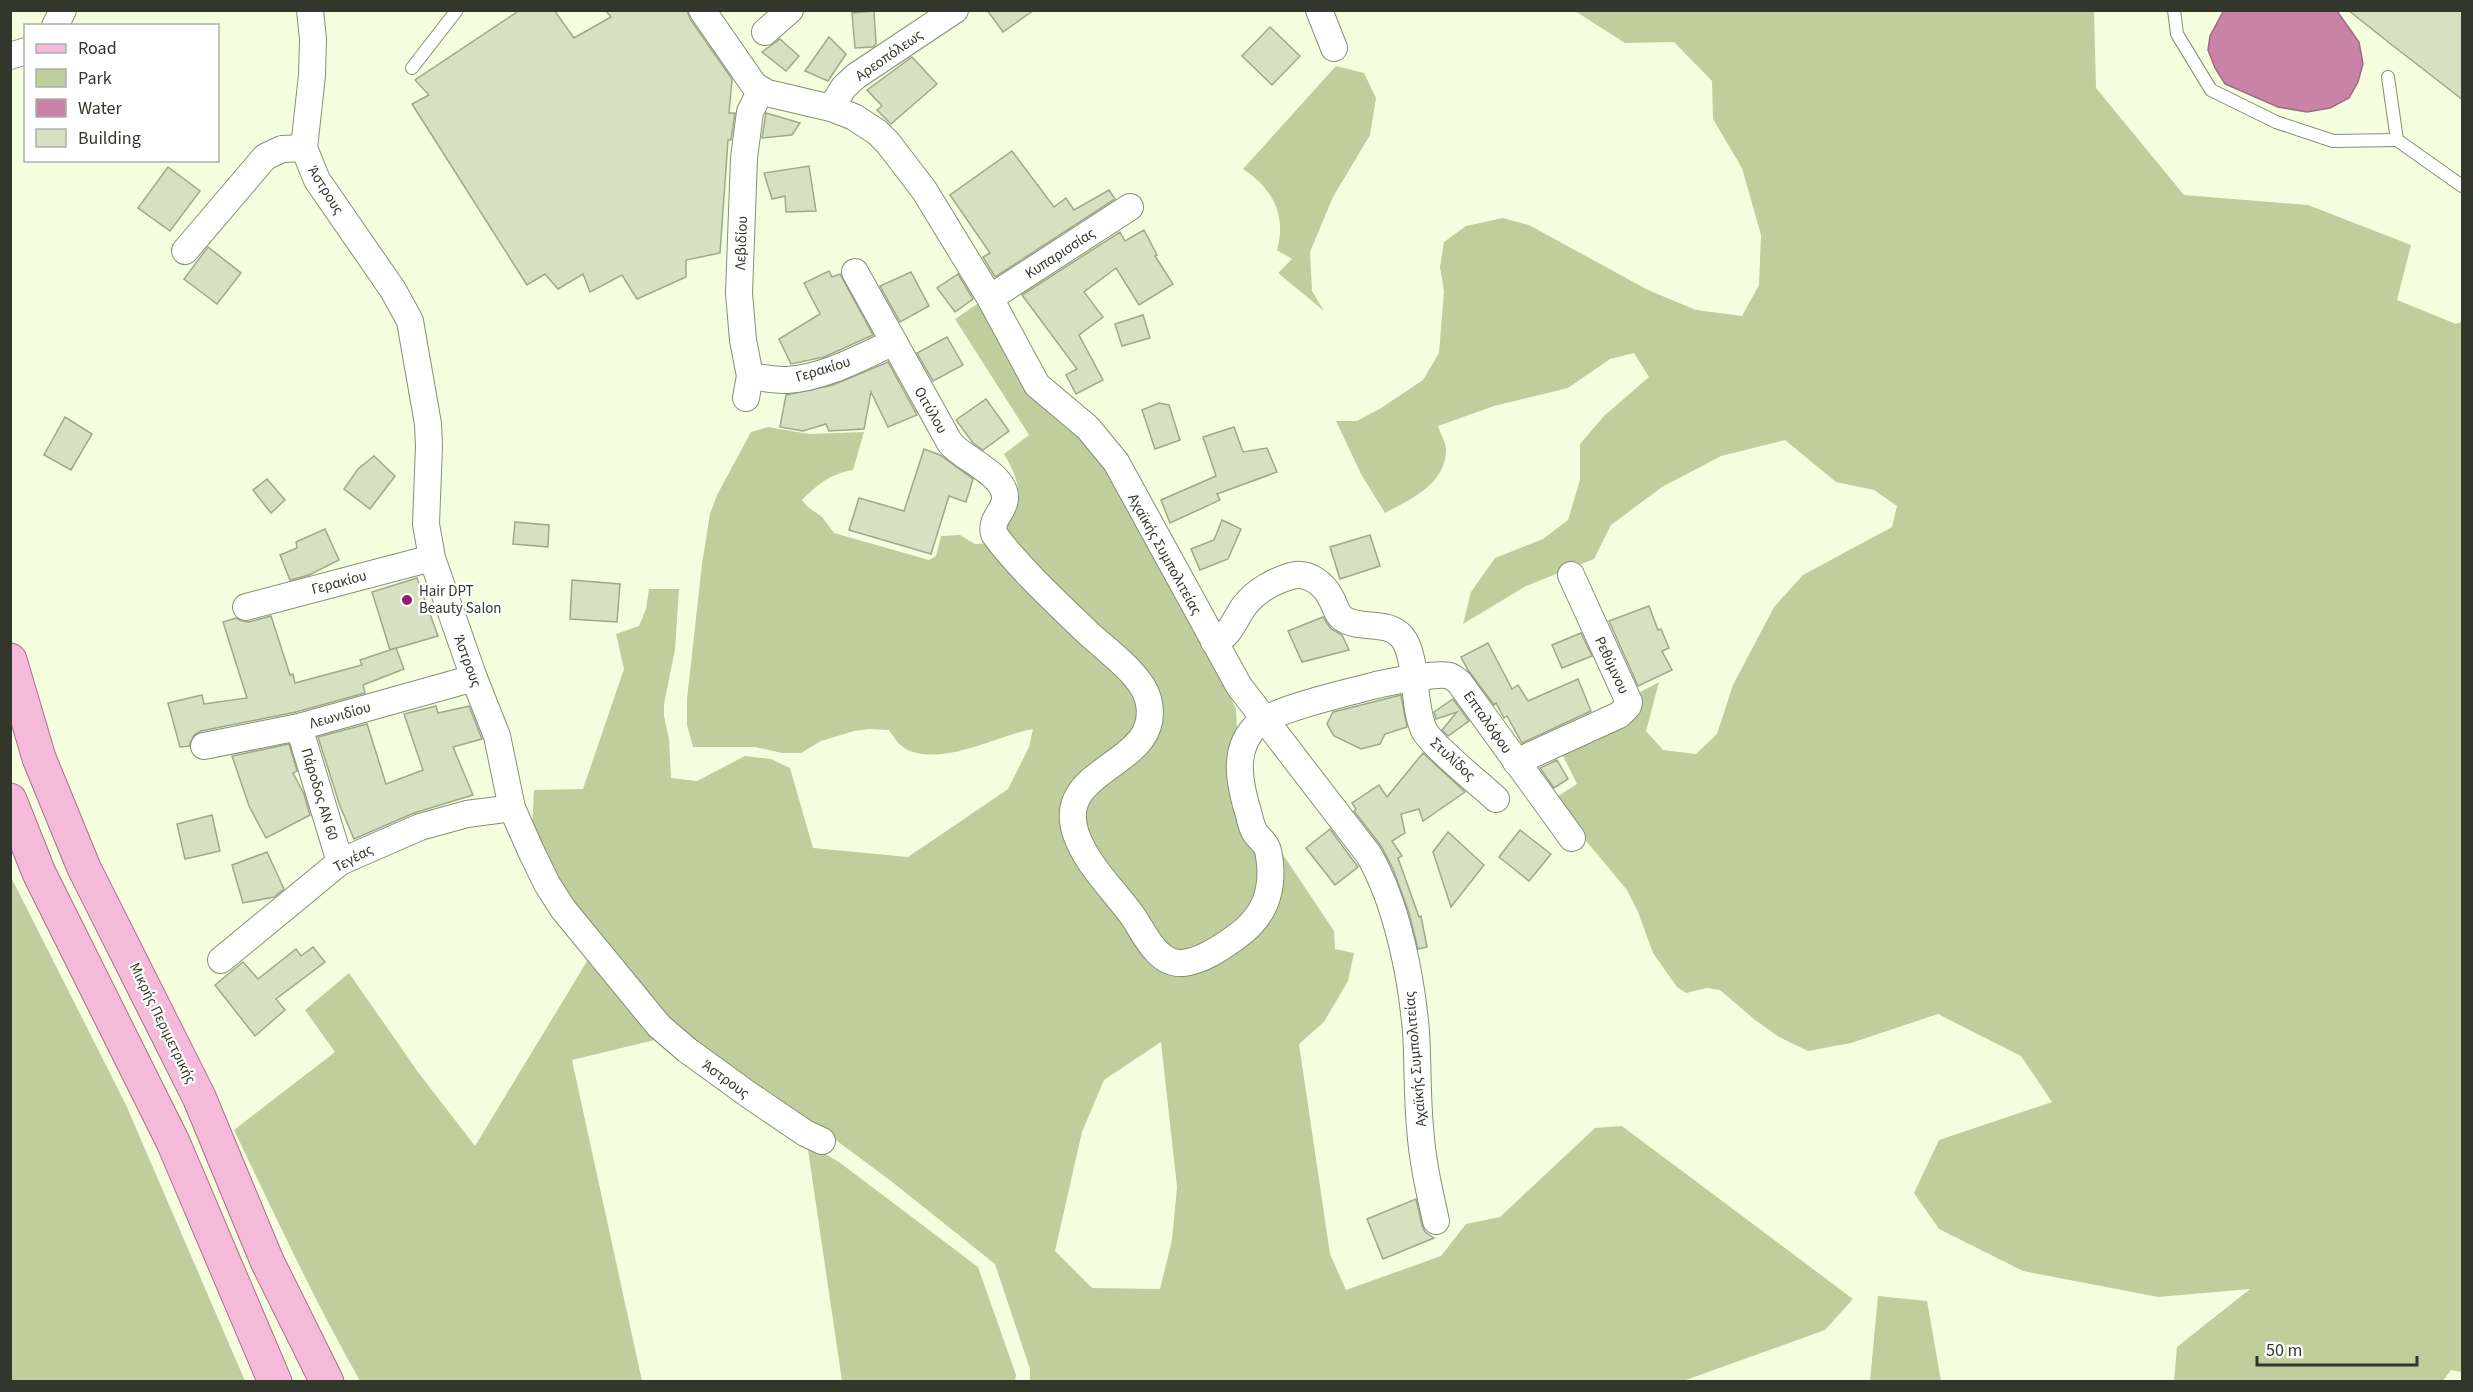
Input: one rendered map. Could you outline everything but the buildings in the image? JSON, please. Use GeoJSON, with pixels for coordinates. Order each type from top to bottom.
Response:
{"type":"FeatureCollection","features":[{"type":"Feature","properties":{"kind":"main road","name":"Μικρής Περιμετρικής"},"geometry":{"type":"LineString","coordinates":[[10,660],[39,758],[84,868],[200,1097],[267,1261],[327,1382]]}},
{"type":"Feature","properties":{"kind":"main road"},"geometry":{"type":"LineString","coordinates":[[10,800],[39,873],[173,1142],[275,1382]]}},
{"type":"Feature","properties":{"kind":"street"},"geometry":{"type":"LineString","coordinates":[[56,24],[63,10]]}},
{"type":"Feature","properties":{"kind":"street","name":"Άστρους"},"geometry":{"type":"LineString","coordinates":[[310,10],[313,39],[312,75],[304,148],[317,180],[393,290],[410,321],[428,424],[426,524],[432,558],[500,746],[512,808],[553,892],[644,1009],[687,1050],[722,1076],[805,1133],[822,1141]]}},
{"type":"Feature","properties":{"kind":"street"},"geometry":{"type":"LineString","coordinates":[[702,10],[748,78],[761,90]]}},
{"type":"Feature","properties":{"kind":"street"},"geometry":{"type":"LineString","coordinates":[[765,32],[789,10]]}},
{"type":"Feature","properties":{"kind":"street","name":"Αρεοπόλεως"},"geometry":{"type":"LineString","coordinates":[[831,108],[844,87],[856,76],[955,10]]}},
{"type":"Feature","properties":{"kind":"street"},"geometry":{"type":"LineString","coordinates":[[1319,10],[1334,48]]}},
{"type":"Feature","properties":{"kind":"street","name":"Αχαϊκής Συμπολιτείας"},"geometry":{"type":"LineString","coordinates":[[761,90],[831,108],[867,124],[900,156],[924,190],[990,298],[1036,385],[1088,428],[1116,462],[1239,686],[1369,855],[1386,893],[1396,925],[1410,990],[1415,1028],[1422,1144],[1436,1221]]}},
{"type":"Feature","properties":{"kind":"street","name":"Λεβιδίου"},"geometry":{"type":"LineString","coordinates":[[748,387],[740,309],[742,217],[748,120],[752,104],[761,90]]}},
{"type":"Feature","properties":{"kind":"street"},"geometry":{"type":"LineString","coordinates":[[185,251],[265,156],[282,149],[304,148]]}},
{"type":"Feature","properties":{"kind":"street","name":"Κυπαρισσίας"},"geometry":{"type":"LineString","coordinates":[[990,298],[1130,207]]}},
{"type":"Feature","properties":{"kind":"street","name":"Οιτύλου"},"geometry":{"type":"LineString","coordinates":[[855,272],[950,443],[991,474],[1004,490],[1005,501],[993,523],[994,534],[1069,615],[1135,677],[1148,698],[1149,721],[1140,741],[1127,755],[1086,785],[1078,794],[1072,813],[1077,837],[1094,867],[1124,904],[1155,950],[1170,961],[1182,963],[1198,959],[1227,944],[1256,921],[1267,899],[1270,871],[1268,849],[1254,831],[1242,790],[1239,766],[1241,750],[1246,740],[1265,719]]}},
{"type":"Feature","properties":{"kind":"street","name":"Γερακίου"},"geometry":{"type":"LineString","coordinates":[[748,387],[807,377],[894,342]]}},
{"type":"Feature","properties":{"kind":"street","name":"Γερακίου"},"geometry":{"type":"LineString","coordinates":[[246,607],[432,558]]}},
{"type":"Feature","properties":{"kind":"street","name":"Ρεθύμνου"},"geometry":{"type":"LineString","coordinates":[[1516,762],[1619,715],[1628,706],[1629,702],[1571,575]]}},
{"type":"Feature","properties":{"kind":"street","name":"Στυλίδος"},"geometry":{"type":"LineString","coordinates":[[1214,642],[1227,634],[1245,604],[1259,591],[1291,576],[1311,578],[1323,586],[1344,619],[1356,624],[1383,627],[1401,636],[1408,649],[1416,700],[1427,735],[1496,799]]}},
{"type":"Feature","properties":{"kind":"street","name":"Επταλόφου"},"geometry":{"type":"LineString","coordinates":[[1265,719],[1379,684],[1441,675],[1453,677],[1459,682],[1572,838]]}},
{"type":"Feature","properties":{"kind":"street","name":"Λεωνιδίου"},"geometry":{"type":"LineString","coordinates":[[204,746],[299,727],[474,678]]}},
{"type":"Feature","properties":{"kind":"street","name":"Πάροδος ΑΝ 60"},"geometry":{"type":"LineString","coordinates":[[299,727],[340,862]]}},
{"type":"Feature","properties":{"kind":"street","name":"Τεγέας"},"geometry":{"type":"LineString","coordinates":[[221,960],[340,862],[420,827],[466,814],[512,808]]}},
{"type":"Feature","properties":{"kind":"lane"},"geometry":{"type":"LineString","coordinates":[[412,68],[457,10]]}},
{"type":"Feature","properties":{"kind":"lane"},"geometry":{"type":"LineString","coordinates":[[2174,10],[2177,34],[2211,90],[2276,122],[2333,141],[2397,140],[2463,186]]}},
{"type":"Feature","properties":{"kind":"lane"},"geometry":{"type":"LineString","coordinates":[[2388,77],[2397,140]]}},
{"type":"Feature","properties":{"kind":"green space"},"geometry":{"type":"Polygon","coordinates":[[[1575,11],[2094,11],[2096,88],[2184,195],[2308,205],[2411,245],[2397,300],[2456,324],[2462,322],[2462,1372],[2451,1370],[2442,1382],[2174,1381],[2177,1347],[2250,1289],[2158,1297],[2023,1271],[1939,1229],[1914,1193],[1939,1140],[2052,1102],[2021,1056],[1938,1014],[1851,1043],[1808,1051],[1779,1037],[1720,990],[1707,988],[1686,993],[1677,987],[1653,953],[1627,890],[1552,800],[1577,784],[1554,738],[1659,682],[1646,731],[1663,750],[1696,754],[1717,734],[1733,685],[1774,607],[1803,575],[1892,527],[1897,506],[1874,490],[1836,482],[1785,440],[1721,456],[1662,487],[1611,525],[1594,559],[1526,586],[1463,624],[1471,592],[1495,558],[1543,539],[1568,520],[1580,480],[1580,444],[1604,416],[1649,377],[1634,353],[1610,359],[1568,388],[1494,406],[1438,426],[1446,448],[1441,471],[1426,489],[1385,513],[1361,474],[1336,421],[1357,421],[1423,380],[1439,353],[1444,291],[1440,267],[1444,242],[1466,226],[1503,218],[1529,225],[1648,290],[1696,310],[1742,316],[1759,285],[1761,235],[1742,168],[1713,119],[1712,81],[1674,42],[1625,43],[1575,11]]]}},
{"type":"Feature","properties":{"kind":"green space"},"geometry":{"type":"Polygon","coordinates":[[[1336,66],[1364,73],[1376,98],[1370,135],[1333,197],[1310,252],[1312,291],[1324,311],[1278,273],[1292,259],[1277,250],[1280,225],[1275,204],[1262,185],[1243,169],[1336,66]]]}},
{"type":"Feature","properties":{"kind":"green space"},"geometry":{"type":"Polygon","coordinates":[[[986,298],[1093,444],[1222,678],[1236,709],[1241,809],[1248,845],[1270,835],[1334,931],[1335,949],[1354,953],[1348,981],[1324,1022],[1299,1044],[1330,1254],[1346,1290],[1441,1256],[1466,1224],[1500,1217],[1595,1128],[1622,1126],[1853,1299],[1825,1330],[1683,1381],[1030,1381],[1030,1369],[995,1264],[837,1141],[818,1132],[684,1043],[564,900],[532,830],[534,790],[583,789],[624,669],[616,634],[639,626],[646,609],[649,589],[679,589],[675,650],[664,704],[671,778],[697,781],[745,756],[771,759],[790,768],[813,848],[908,857],[1008,789],[1029,747],[1033,729],[942,754],[909,751],[889,730],[869,729],[821,741],[801,753],[782,753],[755,747],[693,747],[687,725],[687,699],[710,514],[717,495],[751,432],[768,427],[809,434],[864,432],[853,470],[825,480],[802,500],[822,517],[834,533],[929,560],[936,556],[941,536],[960,535],[975,544],[990,543],[1119,677],[1156,722],[999,530],[1014,512],[1018,493],[1014,475],[1004,454],[1029,435],[955,319],[986,298]],[[1161,1042],[1104,1080],[1082,1132],[1055,1251],[1092,1288],[1160,1289],[1172,1240],[1177,1187],[1161,1042]]]}},
{"type":"Feature","properties":{"kind":"green space"},"geometry":{"type":"Polygon","coordinates":[[[11,877],[126,1105],[245,1381],[11,1381],[11,877]]]}},
{"type":"Feature","properties":{"kind":"green space"},"geometry":{"type":"Polygon","coordinates":[[[592,953],[663,1038],[572,1060],[642,1381],[360,1381],[311,1288],[234,1130],[335,1052],[305,1010],[349,973],[418,1072],[475,1146],[592,953]]]}},
{"type":"Feature","properties":{"kind":"green space"},"geometry":{"type":"Polygon","coordinates":[[[807,1143],[839,1162],[978,1267],[1016,1375],[1015,1381],[842,1381],[807,1143]]]}},
{"type":"Feature","properties":{"kind":"green space"},"geometry":{"type":"Polygon","coordinates":[[[1878,1296],[1927,1301],[1941,1381],[1870,1381],[1878,1296]]]}},
{"type":"Feature","properties":{"kind":"water"},"geometry":{"type":"Polygon","coordinates":[[[2224,10],[2337,11],[2359,42],[2363,64],[2358,82],[2349,98],[2330,108],[2307,112],[2278,107],[2225,84],[2208,50],[2210,36],[2224,10]]]}},
{"type":"Feature","properties":{"kind":"place","name":"Hair DPT Beauty Salon"},"geometry":{"type":"Point","coordinates":[407,600]}}]}
